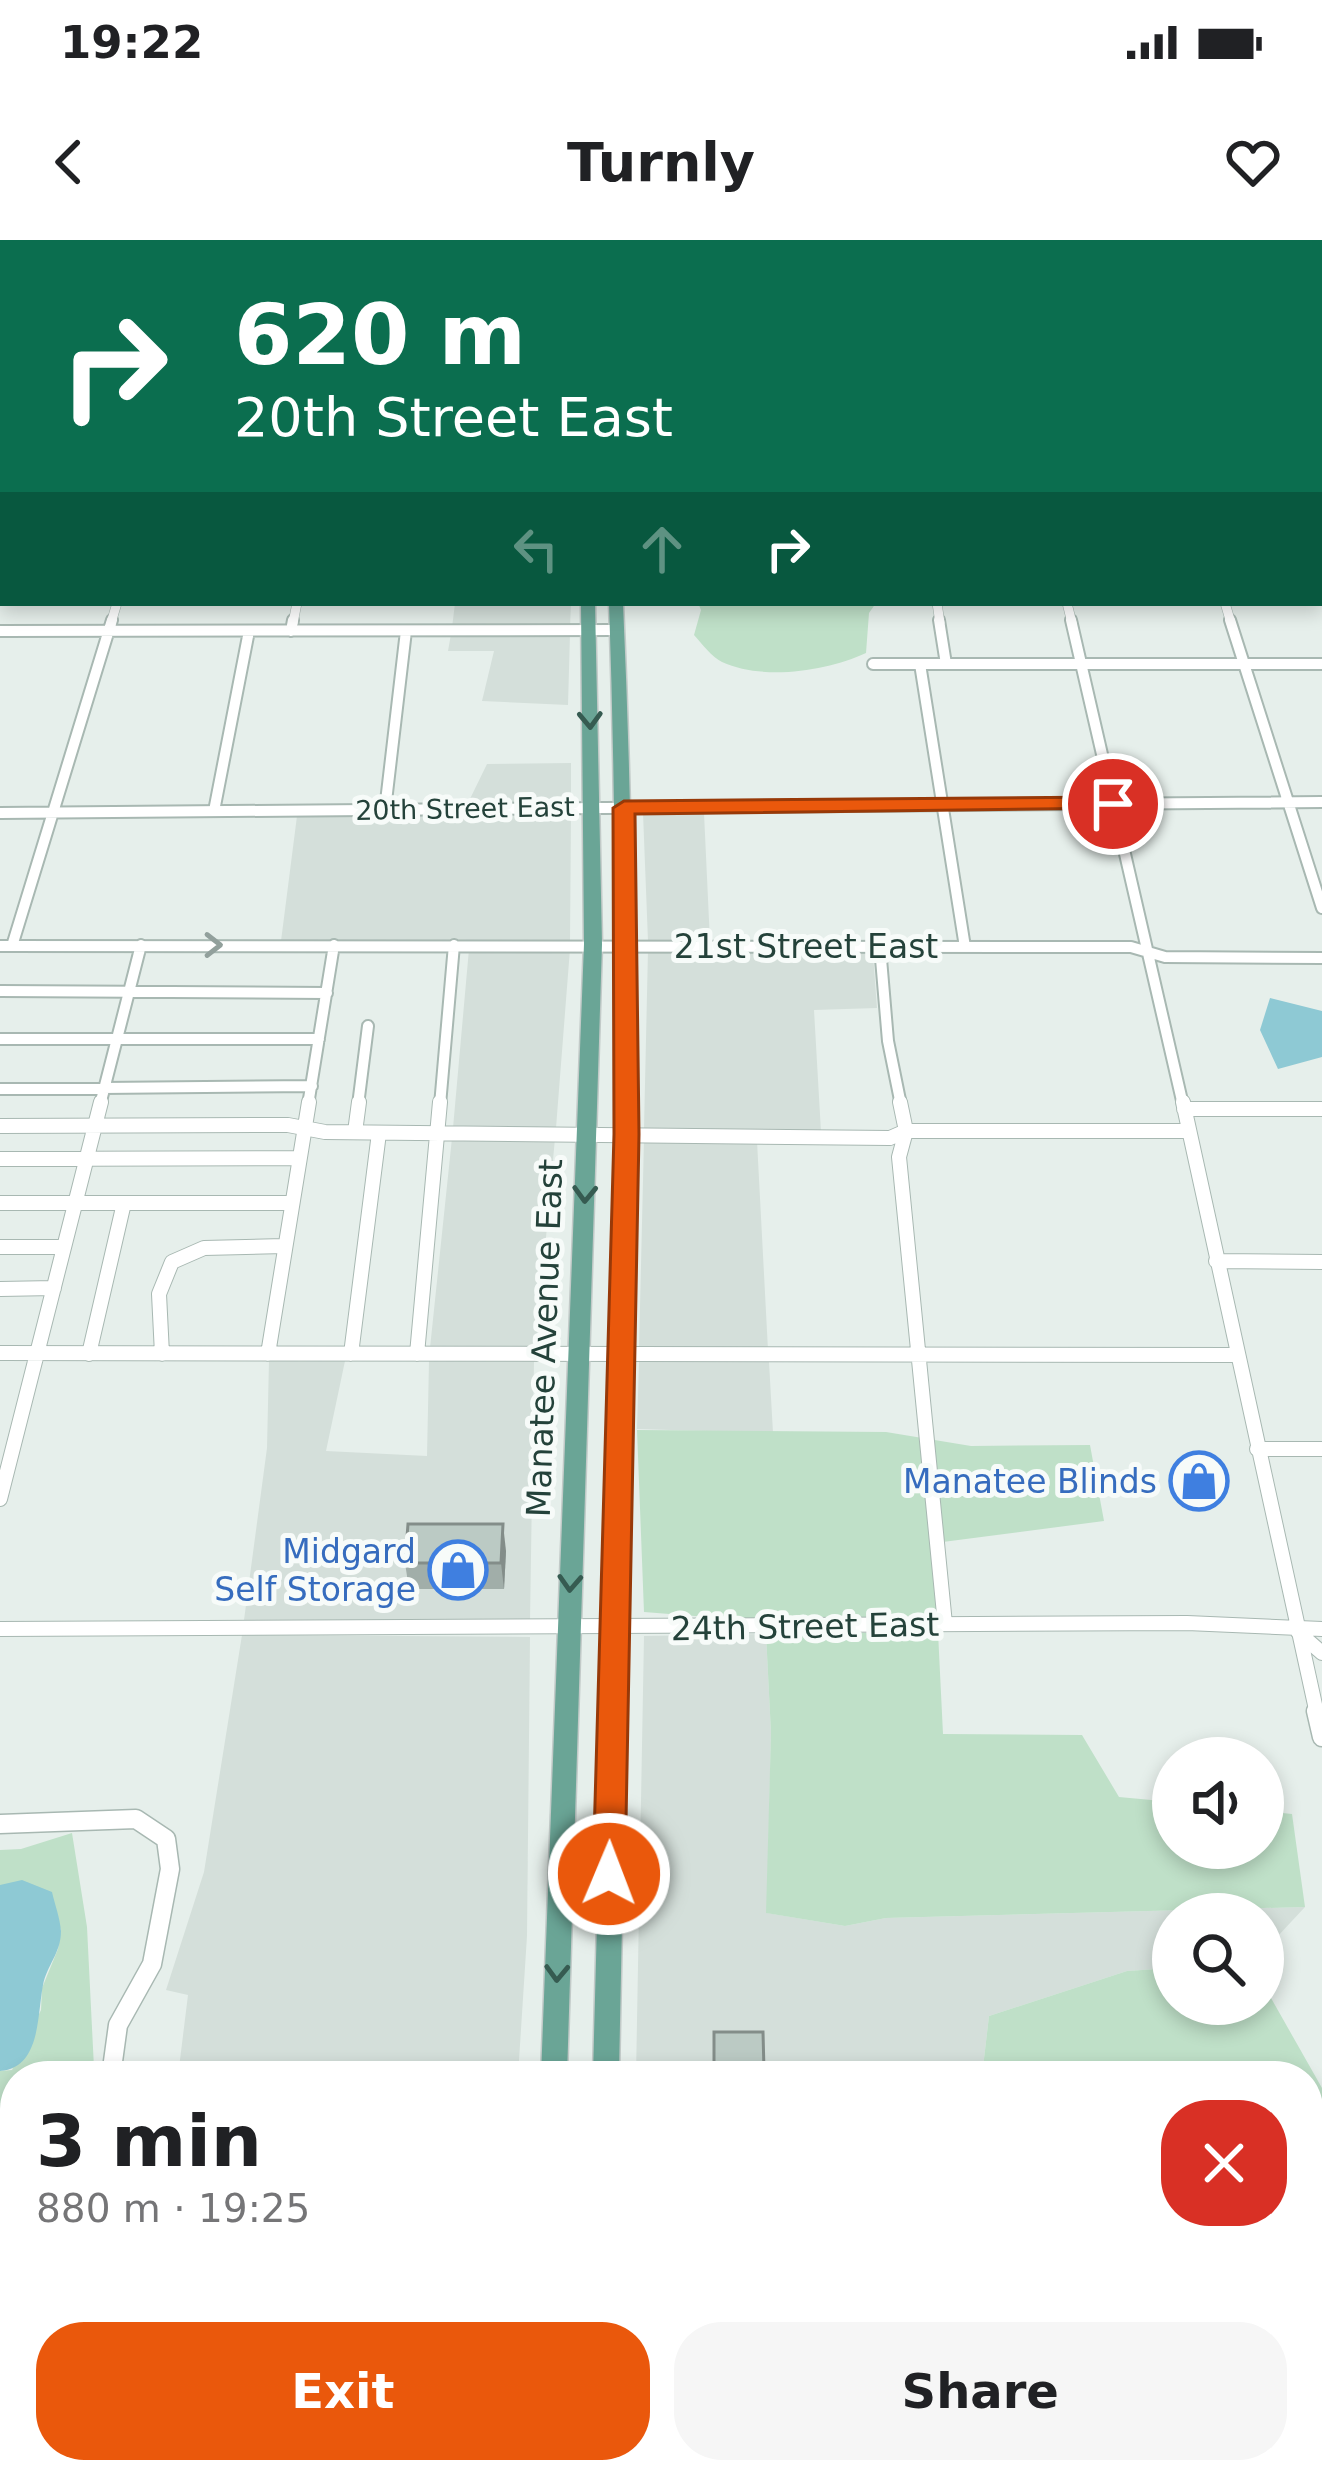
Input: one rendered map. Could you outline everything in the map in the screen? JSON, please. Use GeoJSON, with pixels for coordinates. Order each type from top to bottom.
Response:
{"type":"FeatureCollection","features":[{"type":"Feature","properties":{"kind":"main road","name":"Manatee Avenue East"},"geometry":{"type":"LineString","coordinates":[[554,2061],[593,944],[587,606]]}},
{"type":"Feature","properties":{"kind":"main road"},"geometry":{"type":"LineString","coordinates":[[606,2061],[626,1134],[624,808],[616,606]]}},
{"type":"Feature","properties":{"kind":"street"},"geometry":{"type":"LineString","coordinates":[[6,946],[116,606]]}},
{"type":"Feature","properties":{"kind":"street"},"geometry":{"type":"LineString","coordinates":[[291,631],[296,606]]}},
{"type":"Feature","properties":{"kind":"street"},"geometry":{"type":"LineString","coordinates":[[937,606],[946,664]]}},
{"type":"Feature","properties":{"kind":"street"},"geometry":{"type":"LineString","coordinates":[[1068,606],[1150,952],[1322,1738]]}},
{"type":"Feature","properties":{"kind":"street"},"geometry":{"type":"LineString","coordinates":[[1226,606],[1322,908]]}},
{"type":"Feature","properties":{"kind":"street"},"geometry":{"type":"LineString","coordinates":[[0,631],[616,630]]}},
{"type":"Feature","properties":{"kind":"street"},"geometry":{"type":"LineString","coordinates":[[214,812],[249,631]]}},
{"type":"Feature","properties":{"kind":"street"},"geometry":{"type":"LineString","coordinates":[[386,810],[406,631]]}},
{"type":"Feature","properties":{"kind":"street"},"geometry":{"type":"LineString","coordinates":[[873,664],[1322,664]]}},
{"type":"Feature","properties":{"kind":"street"},"geometry":{"type":"LineString","coordinates":[[920,664],[965,947]]}},
{"type":"Feature","properties":{"kind":"street","name":"20th Street East"},"geometry":{"type":"LineString","coordinates":[[0,813],[1322,802]]}},
{"type":"Feature","properties":{"kind":"street"},"geometry":{"type":"LineString","coordinates":[[0,1499],[141,945]]}},
{"type":"Feature","properties":{"kind":"street"},"geometry":{"type":"LineString","coordinates":[[268,1354],[334,945]]}},
{"type":"Feature","properties":{"kind":"street"},"geometry":{"type":"LineString","coordinates":[[417,1354],[454,945]]}},
{"type":"Feature","properties":{"kind":"street","name":"21st Street East"},"geometry":{"type":"LineString","coordinates":[[6,946],[1131,946],[1166,957],[1322,958]]}},
{"type":"Feature","properties":{"kind":"street"},"geometry":{"type":"LineString","coordinates":[[880,946],[888,1041],[906,1131],[898,1157],[945,1624]]}},
{"type":"Feature","properties":{"kind":"street"},"geometry":{"type":"LineString","coordinates":[[0,991],[327,993]]}},
{"type":"Feature","properties":{"kind":"street"},"geometry":{"type":"LineString","coordinates":[[355,1132],[368,1025]]}},
{"type":"Feature","properties":{"kind":"street"},"geometry":{"type":"LineString","coordinates":[[0,1039],[319,1039]]}},
{"type":"Feature","properties":{"kind":"street"},"geometry":{"type":"LineString","coordinates":[[0,1089],[312,1086]]}},
{"type":"Feature","properties":{"kind":"street"},"geometry":{"type":"LineString","coordinates":[[1184,1108],[1322,1109]]}},
{"type":"Feature","properties":{"kind":"street"},"geometry":{"type":"LineString","coordinates":[[0,1126],[890,1138],[906,1131],[1187,1131]]}},
{"type":"Feature","properties":{"kind":"street"},"geometry":{"type":"LineString","coordinates":[[351,1354],[379,1132]]}},
{"type":"Feature","properties":{"kind":"street"},"geometry":{"type":"LineString","coordinates":[[0,1159],[299,1158]]}},
{"type":"Feature","properties":{"kind":"street"},"geometry":{"type":"LineString","coordinates":[[0,1203],[291,1203]]}},
{"type":"Feature","properties":{"kind":"street"},"geometry":{"type":"LineString","coordinates":[[89,1354],[124,1203]]}},
{"type":"Feature","properties":{"kind":"street"},"geometry":{"type":"LineString","coordinates":[[0,1246],[64,1246]]}},
{"type":"Feature","properties":{"kind":"street"},"geometry":{"type":"LineString","coordinates":[[162,1354],[159,1294],[172,1262],[204,1248],[284,1246]]}},
{"type":"Feature","properties":{"kind":"street"},"geometry":{"type":"LineString","coordinates":[[1216,1262],[1322,1262]]}},
{"type":"Feature","properties":{"kind":"street"},"geometry":{"type":"LineString","coordinates":[[0,1289],[54,1288]]}},
{"type":"Feature","properties":{"kind":"street"},"geometry":{"type":"LineString","coordinates":[[0,1354],[1237,1355]]}},
{"type":"Feature","properties":{"kind":"street"},"geometry":{"type":"LineString","coordinates":[[1257,1449],[1322,1449]]}},
{"type":"Feature","properties":{"kind":"street","name":"24th Street East"},"geometry":{"type":"LineString","coordinates":[[0,1629],[1187,1623],[1298,1632],[1322,1629]]}},
{"type":"Feature","properties":{"kind":"street"},"geometry":{"type":"LineString","coordinates":[[1298,1632],[1322,1653]]}},
{"type":"Feature","properties":{"kind":"street"},"geometry":{"type":"LineString","coordinates":[[0,1824],[136,1819],[166,1839],[170,1869],[152,1964],[118,2025],[113,2061]]}},
{"type":"Feature","properties":{"kind":"shaded area"},"geometry":{"type":"Polygon","coordinates":[[[455,606],[571,606],[570,627],[452,628],[455,606]]]}},
{"type":"Feature","properties":{"kind":"shaded area"},"geometry":{"type":"Polygon","coordinates":[[[451,634],[570,634],[568,705],[482,701],[494,651],[448,651],[451,634]]]}},
{"type":"Feature","properties":{"kind":"shaded area"},"geometry":{"type":"Polygon","coordinates":[[[571,763],[571,804],[467,805],[487,764],[571,763]]]}},
{"type":"Feature","properties":{"kind":"shaded area"},"geometry":{"type":"Polygon","coordinates":[[[571,812],[570,940],[281,941],[297,816],[571,812]]]}},
{"type":"Feature","properties":{"kind":"shaded area"},"geometry":{"type":"Polygon","coordinates":[[[643,813],[704,813],[710,942],[648,941],[643,813]]]}},
{"type":"Feature","properties":{"kind":"shaded area"},"geometry":{"type":"Polygon","coordinates":[[[469,949],[570,949],[556,1128],[453,1128],[469,949]]]}},
{"type":"Feature","properties":{"kind":"shaded area"},"geometry":{"type":"Polygon","coordinates":[[[648,950],[873,954],[877,1008],[814,1010],[821,1132],[644,1129],[648,950]]]}},
{"type":"Feature","properties":{"kind":"shaded area"},"geometry":{"type":"Polygon","coordinates":[[[452,1138],[555,1138],[536,1348],[430,1348],[452,1138]]]}},
{"type":"Feature","properties":{"kind":"shaded area"},"geometry":{"type":"Polygon","coordinates":[[[644,1139],[757,1141],[768,1350],[639,1349],[644,1139]]]}},
{"type":"Feature","properties":{"kind":"shaded area"},"geometry":{"type":"Polygon","coordinates":[[[269,1360],[345,1361],[326,1451],[427,1456],[429,1361],[534,1361],[530,1621],[244,1620],[267,1448],[269,1360]]]}},
{"type":"Feature","properties":{"kind":"shaded area"},"geometry":{"type":"Polygon","coordinates":[[[639,1362],[769,1362],[773,1433],[637,1429],[639,1362]]]}},
{"type":"Feature","properties":{"kind":"shaded area"},"geometry":{"type":"Polygon","coordinates":[[[766,1634],[771,1733],[767,1913],[845,1926],[886,1918],[1152,1911],[1152,1969],[1127,1971],[989,2016],[984,2061],[636,2061],[644,1636],[766,1634]]]}},
{"type":"Feature","properties":{"kind":"shaded area"},"geometry":{"type":"Polygon","coordinates":[[[242,1635],[530,1637],[527,1936],[519,2061],[180,2061],[188,1995],[166,1990],[204,1872],[242,1635]]]}},
{"type":"Feature","properties":{"kind":"shaded area"},"geometry":{"type":"Polygon","coordinates":[[[1305,1907],[1284,1930],[1284,1908],[1305,1907]]]}},
{"type":"Feature","properties":{"kind":"green space"},"geometry":{"type":"Polygon","coordinates":[[[699,606],[874,606],[869,613],[866,653],[833,665],[776,672],[739,668],[715,657],[694,635],[699,606]]]}},
{"type":"Feature","properties":{"kind":"green space"},"geometry":{"type":"Polygon","coordinates":[[[637,1430],[886,1432],[971,1446],[1090,1445],[1104,1521],[935,1543],[938,1616],[733,1619],[644,1612],[637,1430]]]}},
{"type":"Feature","properties":{"kind":"green space"},"geometry":{"type":"Polygon","coordinates":[[[938,1632],[943,1734],[1082,1735],[1119,1797],[1152,1800],[1152,1869],[1284,1869],[1284,1813],[1292,1814],[1305,1907],[1284,1908],[1284,1893],[1152,1893],[1152,1911],[886,1918],[845,1926],[766,1913],[771,1733],[766,1634],[938,1632]]]}},
{"type":"Feature","properties":{"kind":"green space"},"geometry":{"type":"Polygon","coordinates":[[[72,1833],[87,1927],[94,2061],[16,2061],[41,2010],[42,1988],[61,1930],[45,1890],[0,1885],[0,1850],[21,1849],[72,1833]]]}},
{"type":"Feature","properties":{"kind":"green space"},"geometry":{"type":"Polygon","coordinates":[[[1152,1969],[1152,2025],[1284,2025],[1284,2021],[1307,2061],[984,2061],[989,2016],[1127,1971],[1152,1969]]]}},
{"type":"Feature","properties":{"kind":"water"},"geometry":{"type":"Polygon","coordinates":[[[1270,998],[1322,1011],[1322,1057],[1278,1069],[1260,1030],[1270,998]]]}},
{"type":"Feature","properties":{"kind":"water"},"geometry":{"type":"Polygon","coordinates":[[[22,1880],[52,1892],[60,1921],[60,1939],[45,1978],[35,2038],[23,2061],[0,2061],[0,1885],[22,1880]]]}},
{"type":"Feature","properties":{"kind":"building"},"geometry":{"type":"Polygon","coordinates":[[[408,1524],[503,1524],[501,1563],[405,1563],[408,1524]]]}},
{"type":"Feature","properties":{"kind":"building"},"geometry":{"type":"Polygon","coordinates":[[[714,2032],[763,2032],[764,2061],[714,2061],[714,2032]]]}},
{"type":"Feature","properties":{"kind":"place","name":"Manatee Blinds"},"geometry":{"type":"Point","coordinates":[1199,1481]}},
{"type":"Feature","properties":{"kind":"place","name":"Midgard Self Storage"},"geometry":{"type":"Point","coordinates":[458,1570]}},
{"type":"Feature","properties":{"kind":"route"},"geometry":{"type":"LineString","coordinates":[[609,1874],[626,1134],[624,808],[1113,804]]}}]}
